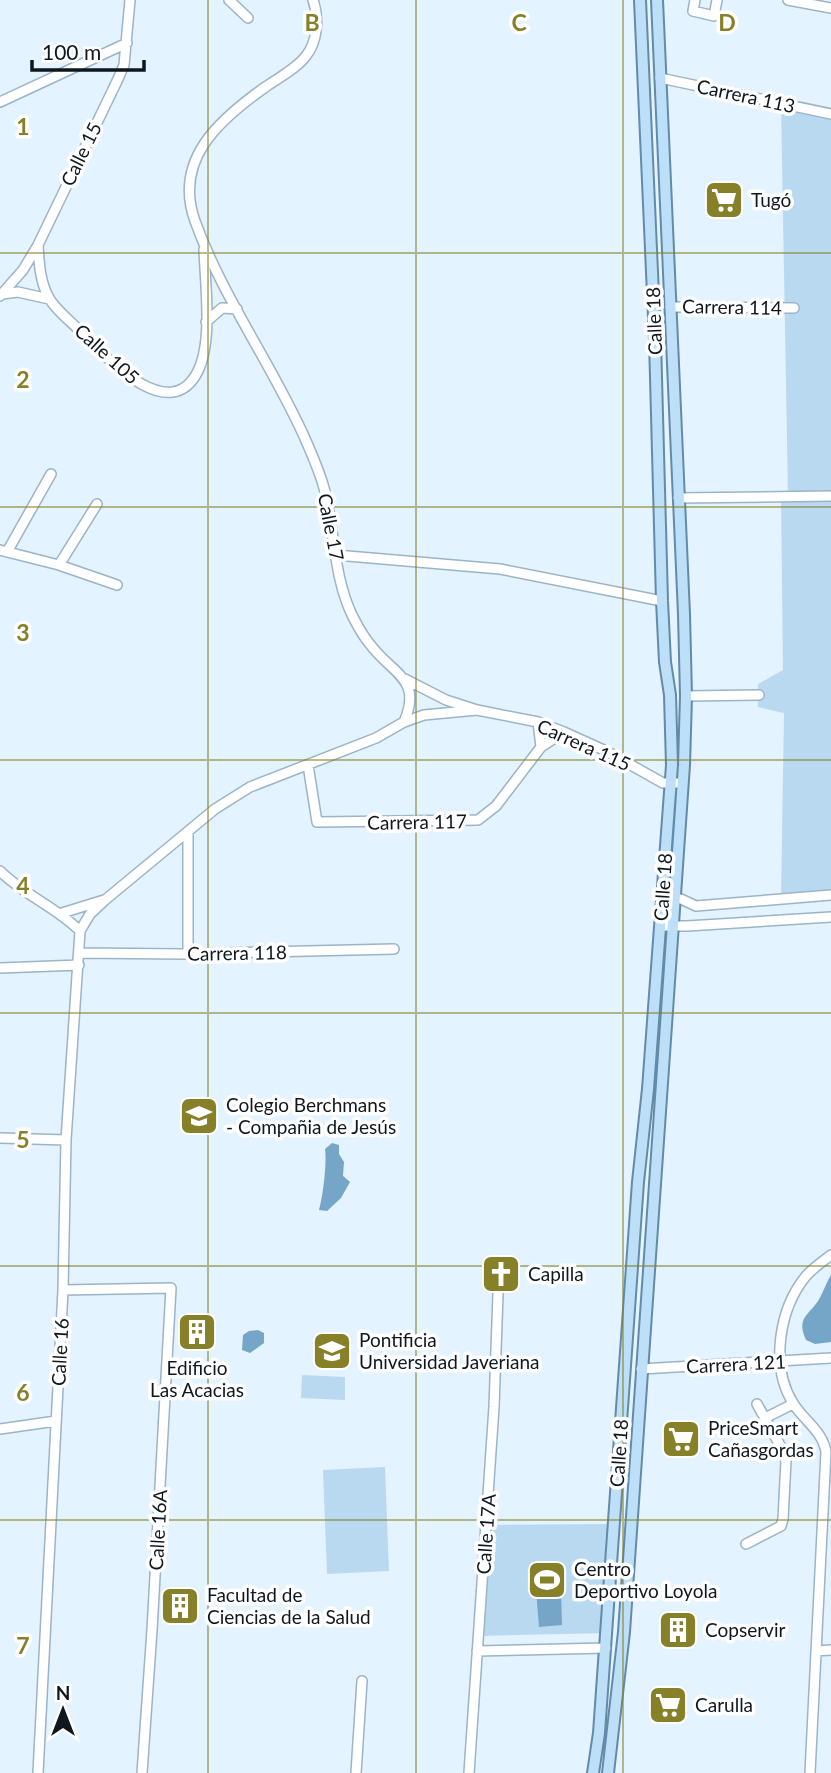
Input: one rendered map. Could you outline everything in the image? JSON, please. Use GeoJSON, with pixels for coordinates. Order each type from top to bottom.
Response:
{"type":"FeatureCollection","features":[{"type":"Feature","properties":{"kind":"main road","name":"Calle 18"},"geometry":{"type":"LineString","coordinates":[[593,1773],[606,1648],[638,1182],[648,1089],[670,783],[670,695],[665,662],[662,601],[655,340],[640,0]]}},
{"type":"Feature","properties":{"kind":"main road","name":"Calle 18"},"geometry":{"type":"LineString","coordinates":[[608,1773],[623,1646],[686,696],[657,0]]}},
{"type":"Feature","properties":{"kind":"street","name":"Calle 15"},"geometry":{"type":"LineString","coordinates":[[1,295],[23,270],[38,245],[118,79],[124,65],[130,0]]}},
{"type":"Feature","properties":{"kind":"street"},"geometry":{"type":"LineString","coordinates":[[229,0],[248,18]]}},
{"type":"Feature","properties":{"kind":"street","name":"Calle 17"},"geometry":{"type":"LineString","coordinates":[[313,0],[317,22],[308,54],[237,107],[212,132],[194,161],[189,179],[188,201],[204,243],[306,442],[324,488],[344,594],[353,617],[372,648],[405,679]]}},
{"type":"Feature","properties":{"kind":"street"},"geometry":{"type":"LineString","coordinates":[[695,0],[693,11],[714,16],[717,0]]}},
{"type":"Feature","properties":{"kind":"street"},"geometry":{"type":"LineString","coordinates":[[788,0],[831,8]]}},
{"type":"Feature","properties":{"kind":"street"},"geometry":{"type":"LineString","coordinates":[[0,102],[127,43]]}},
{"type":"Feature","properties":{"kind":"street","name":"Carrera 113"},"geometry":{"type":"LineString","coordinates":[[660,78],[831,114]]}},
{"type":"Feature","properties":{"kind":"street","name":"Calle 105"},"geometry":{"type":"LineString","coordinates":[[38,245],[39,268],[49,299],[105,357],[144,387],[160,392],[176,391],[189,384],[203,357],[206,322],[204,243]]}},
{"type":"Feature","properties":{"kind":"street"},"geometry":{"type":"LineString","coordinates":[[1,295],[26,293],[49,299]]}},
{"type":"Feature","properties":{"kind":"street","name":"Carrera 114"},"geometry":{"type":"LineString","coordinates":[[670,307],[794,308]]}},
{"type":"Feature","properties":{"kind":"street"},"geometry":{"type":"LineString","coordinates":[[206,322],[222,308],[237,309]]}},
{"type":"Feature","properties":{"kind":"street"},"geometry":{"type":"LineString","coordinates":[[51,474],[3,551],[59,565],[117,585]]}},
{"type":"Feature","properties":{"kind":"street"},"geometry":{"type":"LineString","coordinates":[[678,498],[831,496]]}},
{"type":"Feature","properties":{"kind":"street"},"geometry":{"type":"LineString","coordinates":[[59,565],[97,504]]}},
{"type":"Feature","properties":{"kind":"street"},"geometry":{"type":"LineString","coordinates":[[336,555],[499,569],[662,601]]}},
{"type":"Feature","properties":{"kind":"street"},"geometry":{"type":"LineString","coordinates":[[404,722],[410,708],[410,692],[405,679]]}},
{"type":"Feature","properties":{"kind":"street","name":"Carrera 115"},"geometry":{"type":"LineString","coordinates":[[405,679],[446,700],[477,710],[538,722],[564,732],[606,751],[663,783],[682,783]]}},
{"type":"Feature","properties":{"kind":"street"},"geometry":{"type":"LineString","coordinates":[[686,696],[758,695]]}},
{"type":"Feature","properties":{"kind":"street"},"geometry":{"type":"LineString","coordinates":[[0,872],[16,887],[62,913],[80,931],[90,914],[105,900],[215,809],[250,787],[376,738],[404,722],[424,715],[477,710]]}},
{"type":"Feature","properties":{"kind":"street"},"geometry":{"type":"LineString","coordinates":[[538,722],[541,747]]}},
{"type":"Feature","properties":{"kind":"street","name":"Carrera 117"},"geometry":{"type":"LineString","coordinates":[[308,765],[317,822],[466,822],[478,820],[488,814],[541,747],[564,732]]}},
{"type":"Feature","properties":{"kind":"street"},"geometry":{"type":"LineString","coordinates":[[188,832],[188,954]]}},
{"type":"Feature","properties":{"kind":"street"},"geometry":{"type":"LineString","coordinates":[[681,899],[696,906],[831,895]]}},
{"type":"Feature","properties":{"kind":"street"},"geometry":{"type":"LineString","coordinates":[[62,913],[105,900]]}},
{"type":"Feature","properties":{"kind":"street"},"geometry":{"type":"LineString","coordinates":[[660,926],[831,916]]}},
{"type":"Feature","properties":{"kind":"street","name":"Calle 16"},"geometry":{"type":"LineString","coordinates":[[38,1773],[63,1290],[66,1140],[80,931]]}},
{"type":"Feature","properties":{"kind":"street","name":"Carrera 118"},"geometry":{"type":"LineString","coordinates":[[79,953],[188,954],[394,948]]}},
{"type":"Feature","properties":{"kind":"street"},"geometry":{"type":"LineString","coordinates":[[0,968],[79,965]]}},
{"type":"Feature","properties":{"kind":"street"},"geometry":{"type":"LineString","coordinates":[[0,1138],[66,1140]]}},
{"type":"Feature","properties":{"kind":"street"},"geometry":{"type":"LineString","coordinates":[[810,1773],[826,1452],[820,1434],[793,1404],[780,1362],[787,1310],[796,1290],[815,1266],[831,1255]]}},
{"type":"Feature","properties":{"kind":"street","name":"Calle 16A"},"geometry":{"type":"LineString","coordinates":[[63,1290],[171,1288],[142,1773]]}},
{"type":"Feature","properties":{"kind":"street","name":"Calle 17A"},"geometry":{"type":"LineString","coordinates":[[469,1773],[494,1407],[498,1294]]}},
{"type":"Feature","properties":{"kind":"street","name":"Carrera 121"},"geometry":{"type":"LineString","coordinates":[[641,1369],[831,1359]]}},
{"type":"Feature","properties":{"kind":"street"},"geometry":{"type":"LineString","coordinates":[[746,1544],[776,1530],[783,1519],[786,1461],[757,1404]]}},
{"type":"Feature","properties":{"kind":"street"},"geometry":{"type":"LineString","coordinates":[[765,1418],[793,1404]]}},
{"type":"Feature","properties":{"kind":"street"},"geometry":{"type":"LineString","coordinates":[[0,1429],[56,1421]]}},
{"type":"Feature","properties":{"kind":"street"},"geometry":{"type":"LineString","coordinates":[[477,1651],[606,1648]]}},
{"type":"Feature","properties":{"kind":"street"},"geometry":{"type":"LineString","coordinates":[[816,1651],[831,1650]]}},
{"type":"Feature","properties":{"kind":"street"},"geometry":{"type":"LineString","coordinates":[[356,1773],[362,1682]]}},
{"type":"Feature","properties":{"kind":"shaded area"},"geometry":{"type":"Polygon","coordinates":[[[781,104],[831,114],[831,895],[781,898],[784,713],[758,707],[758,684],[783,670],[781,497],[788,496],[781,104]]]}},
{"type":"Feature","properties":{"kind":"shaded area"},"geometry":{"type":"Polygon","coordinates":[[[332,1143],[339,1145],[339,1154],[344,1162],[343,1176],[350,1182],[341,1198],[327,1211],[319,1210],[325,1149],[332,1143]]]}},
{"type":"Feature","properties":{"kind":"shaded area"},"geometry":{"type":"Polygon","coordinates":[[[831,1275],[831,1342],[815,1344],[806,1340],[803,1322],[818,1301],[831,1275]]]}},
{"type":"Feature","properties":{"kind":"shaded area"},"geometry":{"type":"Polygon","coordinates":[[[258,1330],[264,1333],[264,1343],[250,1353],[242,1350],[243,1335],[258,1330]]]}},
{"type":"Feature","properties":{"kind":"shaded area"},"geometry":{"type":"Polygon","coordinates":[[[302,1375],[345,1377],[345,1400],[301,1398],[302,1375]]]}},
{"type":"Feature","properties":{"kind":"shaded area"},"geometry":{"type":"Polygon","coordinates":[[[385,1467],[389,1571],[327,1574],[323,1470],[385,1467]]]}},
{"type":"Feature","properties":{"kind":"shaded area","name":"Centro Deportivo Loyola"},"geometry":{"type":"Polygon","coordinates":[[[615,1524],[607,1633],[479,1636],[486,1525],[615,1524]]]}},
{"type":"Feature","properties":{"kind":"shaded area"},"geometry":{"type":"Polygon","coordinates":[[[561,1589],[562,1625],[539,1627],[536,1590],[561,1589]]]}},
{"type":"Feature","properties":{"kind":"place","name":"Tugó"},"geometry":{"type":"Point","coordinates":[724,200]}},
{"type":"Feature","properties":{"kind":"place","name":"Colegio Berchmans - Compañia de Jesús"},"geometry":{"type":"Point","coordinates":[199,1116]}},
{"type":"Feature","properties":{"kind":"place","name":"Capilla"},"geometry":{"type":"Point","coordinates":[501,1274]}},
{"type":"Feature","properties":{"kind":"place","name":"Edificio Las Acacias"},"geometry":{"type":"Point","coordinates":[197,1332]}},
{"type":"Feature","properties":{"kind":"place","name":"Pontificia Universidad Javeriana"},"geometry":{"type":"Point","coordinates":[332,1351]}},
{"type":"Feature","properties":{"kind":"place","name":"PriceSmart Cañasgordas"},"geometry":{"type":"Point","coordinates":[681,1439]}},
{"type":"Feature","properties":{"kind":"place","name":"Centro Deportivo Loyola"},"geometry":{"type":"Point","coordinates":[547,1580]}},
{"type":"Feature","properties":{"kind":"place","name":"Facultad de Ciencias de la Salud"},"geometry":{"type":"Point","coordinates":[180,1606]}},
{"type":"Feature","properties":{"kind":"place","name":"Copservir"},"geometry":{"type":"Point","coordinates":[678,1630]}},
{"type":"Feature","properties":{"kind":"place","name":"Carulla"},"geometry":{"type":"Point","coordinates":[668,1705]}}]}
